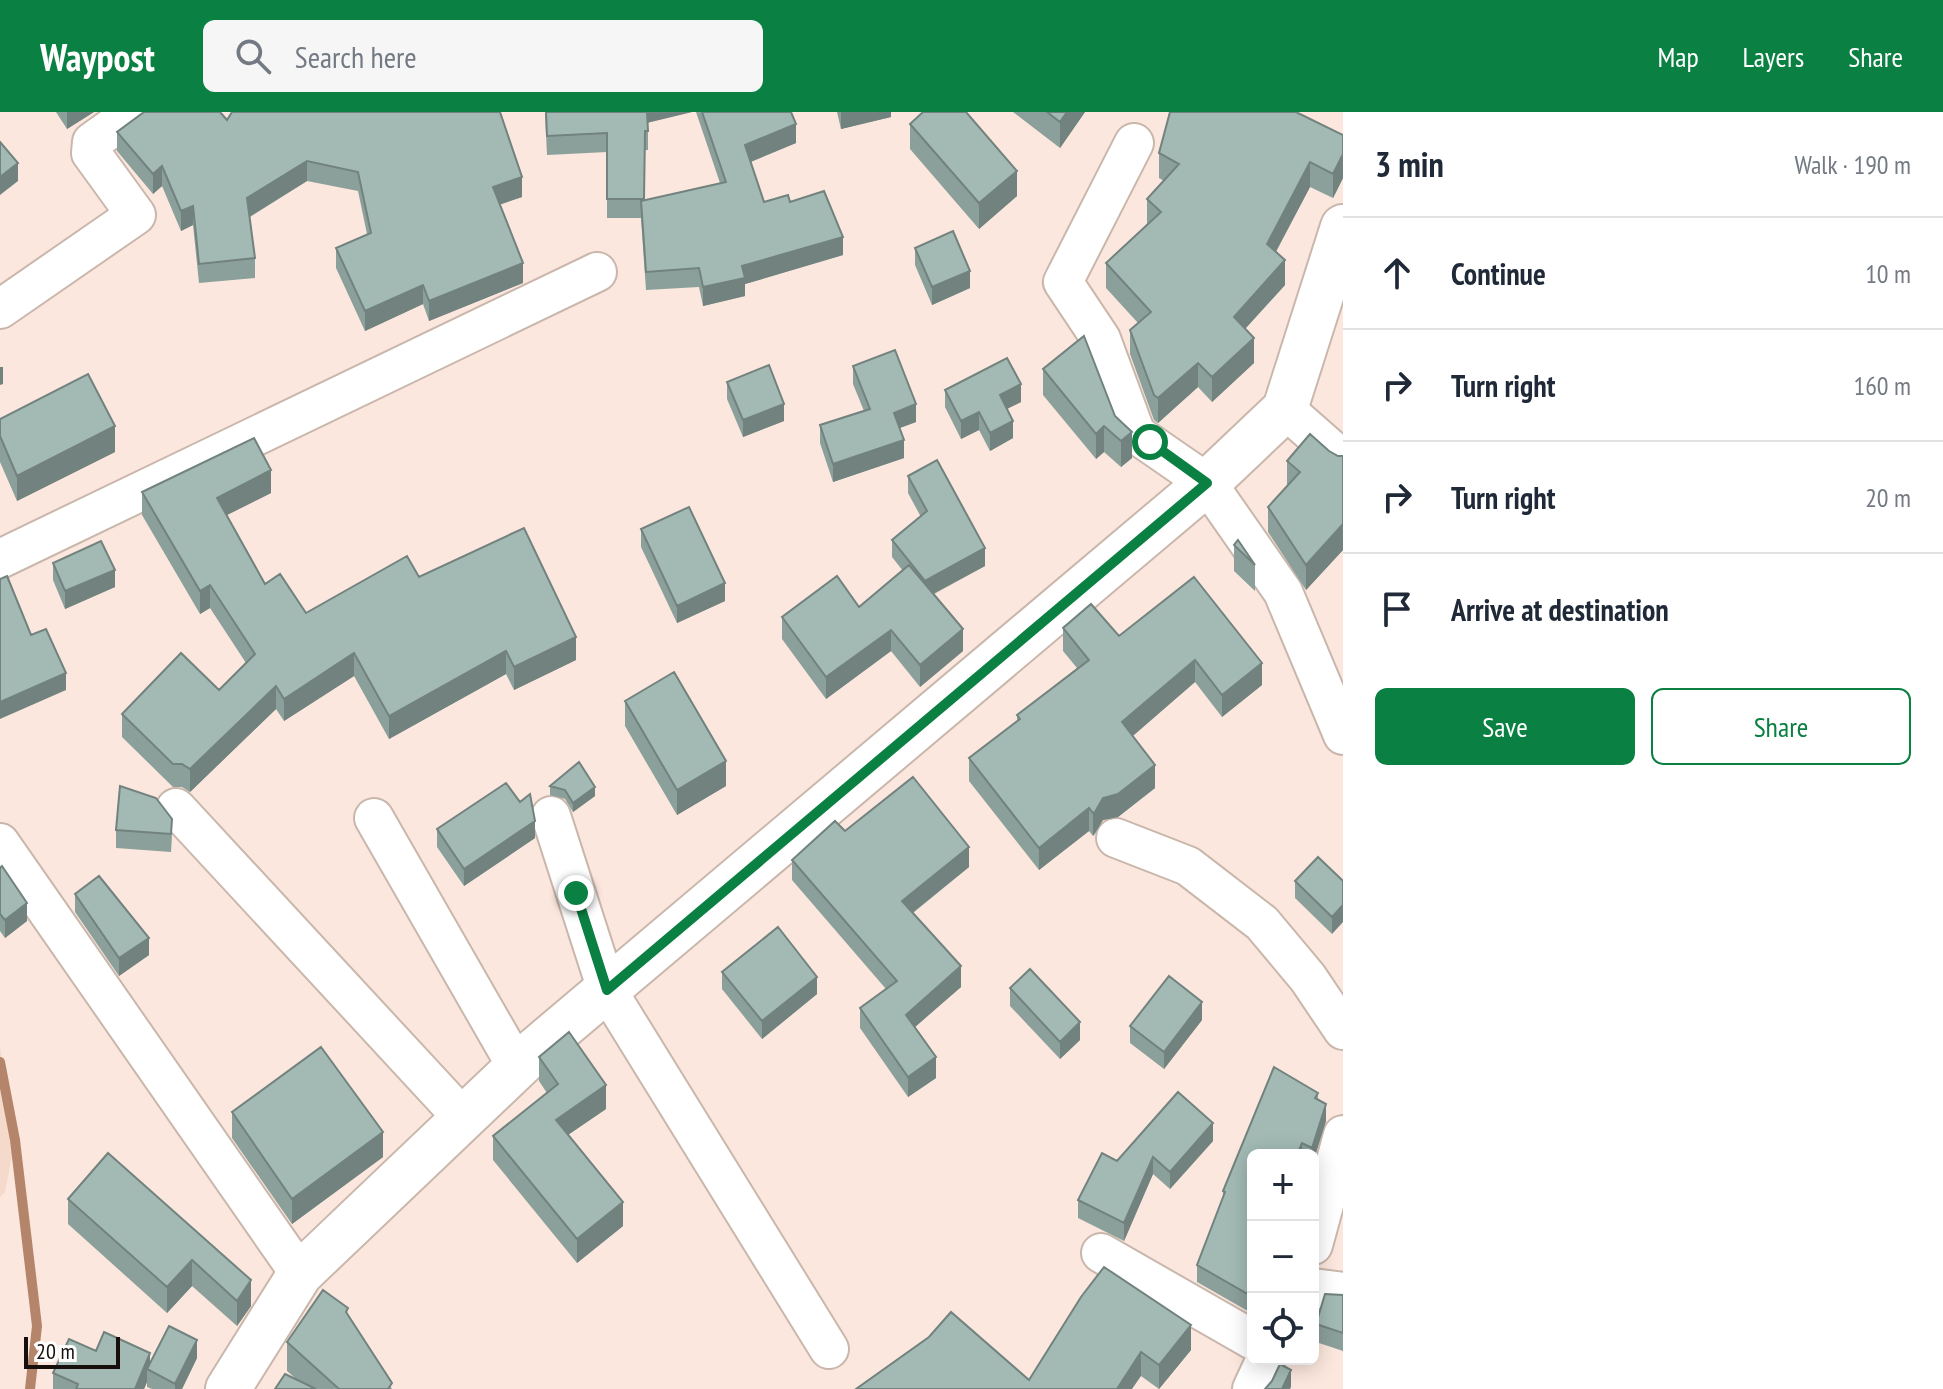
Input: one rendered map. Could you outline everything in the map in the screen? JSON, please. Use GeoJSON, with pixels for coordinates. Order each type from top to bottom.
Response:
{"type":"FeatureCollection","features":[{"type":"Feature","properties":{"kind":"street"},"geometry":{"type":"LineString","coordinates":[[0,309],[136,215],[91,153],[92,142],[131,114]]}},
{"type":"Feature","properties":{"kind":"street"},"geometry":{"type":"LineString","coordinates":[[1134,143],[1063,282],[1101,339],[1136,434],[1207,483],[1283,592],[1343,735]]}},
{"type":"Feature","properties":{"kind":"street"},"geometry":{"type":"LineString","coordinates":[[228,1389],[300,1274],[517,1067],[1207,483],[1285,409],[1343,227]]}},
{"type":"Feature","properties":{"kind":"street"},"geometry":{"type":"LineString","coordinates":[[0,559],[597,272]]}},
{"type":"Feature","properties":{"kind":"street"},"geometry":{"type":"LineString","coordinates":[[1285,409],[1343,460]]}},
{"type":"Feature","properties":{"kind":"street"},"geometry":{"type":"LineString","coordinates":[[176,808],[463,1118]]}},
{"type":"Feature","properties":{"kind":"street"},"geometry":{"type":"LineString","coordinates":[[551,816],[607,990],[829,1349]]}},
{"type":"Feature","properties":{"kind":"street"},"geometry":{"type":"LineString","coordinates":[[374,818],[517,1067]]}},
{"type":"Feature","properties":{"kind":"street"},"geometry":{"type":"LineString","coordinates":[[1116,838],[1188,866],[1262,923],[1308,978],[1343,1030]]}},
{"type":"Feature","properties":{"kind":"street"},"geometry":{"type":"LineString","coordinates":[[0,843],[300,1274]]}},
{"type":"Feature","properties":{"kind":"street"},"geometry":{"type":"LineString","coordinates":[[1319,1223],[1343,1135]]}},
{"type":"Feature","properties":{"kind":"street"},"geometry":{"type":"LineString","coordinates":[[1101,1253],[1247,1337]]}},
{"type":"Feature","properties":{"kind":"street"},"geometry":{"type":"LineString","coordinates":[[1319,1289],[1343,1292]]}},
{"type":"Feature","properties":{"kind":"street"},"geometry":{"type":"LineString","coordinates":[[1252,1389],[1263,1365]]}},
{"type":"Feature","properties":{"kind":"shaded area"},"geometry":{"type":"Polygon","coordinates":[[[0,1047],[15,1140],[5,1192],[0,1197],[0,1047]]]}},
{"type":"Feature","properties":{"kind":"building"},"geometry":{"type":"Polygon","coordinates":[[[144,112],[220,112],[227,120],[232,112],[500,112],[522,177],[493,187],[523,263],[429,301],[423,285],[365,311],[336,248],[371,233],[358,172],[307,161],[247,198],[255,258],[199,264],[193,206],[181,211],[162,166],[153,174],[117,132],[144,112]]]}},
{"type":"Feature","properties":{"kind":"building"},"geometry":{"type":"Polygon","coordinates":[[[546,112],[647,112],[644,199],[607,199],[607,133],[547,136],[546,112]]]}},
{"type":"Feature","properties":{"kind":"building"},"geometry":{"type":"Polygon","coordinates":[[[702,112],[791,112],[796,124],[745,145],[764,202],[788,195],[790,202],[824,191],[843,237],[742,266],[745,278],[703,287],[699,268],[646,272],[641,201],[726,182],[702,112]]]}},
{"type":"Feature","properties":{"kind":"building"},"geometry":{"type":"Polygon","coordinates":[[[923,112],[966,112],[1017,171],[979,203],[910,124],[923,112]]]}},
{"type":"Feature","properties":{"kind":"building"},"geometry":{"type":"Polygon","coordinates":[[[1047,112],[1067,112],[1060,122],[1047,112]]]}},
{"type":"Feature","properties":{"kind":"building"},"geometry":{"type":"Polygon","coordinates":[[[1170,112],[1296,112],[1343,135],[1343,154],[1333,174],[1310,162],[1267,244],[1285,260],[1234,317],[1254,338],[1212,377],[1198,363],[1158,398],[1154,395],[1130,330],[1151,312],[1106,263],[1161,212],[1147,199],[1179,164],[1159,153],[1170,112]]]}},
{"type":"Feature","properties":{"kind":"building"},"geometry":{"type":"Polygon","coordinates":[[[0,142],[18,163],[0,177],[0,142]]]}},
{"type":"Feature","properties":{"kind":"building"},"geometry":{"type":"Polygon","coordinates":[[[953,231],[970,271],[932,287],[915,248],[953,231]]]}},
{"type":"Feature","properties":{"kind":"building"},"geometry":{"type":"Polygon","coordinates":[[[1084,336],[1115,416],[1132,432],[1121,441],[1104,426],[1096,434],[1043,369],[1084,336]]]}},
{"type":"Feature","properties":{"kind":"building"},"geometry":{"type":"Polygon","coordinates":[[[895,350],[916,404],[894,413],[904,440],[833,464],[820,425],[870,409],[853,366],[895,350]]]}},
{"type":"Feature","properties":{"kind":"building"},"geometry":{"type":"Polygon","coordinates":[[[1007,358],[1021,384],[1000,395],[1013,421],[990,433],[979,412],[961,421],[945,390],[1007,358]]]}},
{"type":"Feature","properties":{"kind":"building"},"geometry":{"type":"Polygon","coordinates":[[[769,365],[784,404],[743,420],[727,382],[769,365]]]}},
{"type":"Feature","properties":{"kind":"building"},"geometry":{"type":"Polygon","coordinates":[[[88,374],[115,426],[17,476],[0,436],[0,419],[88,374]]]}},
{"type":"Feature","properties":{"kind":"building"},"geometry":{"type":"Polygon","coordinates":[[[1310,434],[1329,451],[1343,456],[1343,524],[1306,565],[1268,507],[1300,472],[1287,461],[1310,434]]]}},
{"type":"Feature","properties":{"kind":"building"},"geometry":{"type":"Polygon","coordinates":[[[254,438],[271,470],[217,498],[265,584],[280,574],[306,613],[407,556],[419,577],[524,528],[576,637],[514,667],[506,651],[389,716],[354,653],[284,699],[276,686],[190,769],[182,764],[173,764],[122,714],[181,653],[219,690],[255,654],[210,585],[200,591],[142,492],[254,438]]]}},
{"type":"Feature","properties":{"kind":"building"},"geometry":{"type":"Polygon","coordinates":[[[937,460],[985,548],[925,581],[892,540],[927,511],[908,476],[937,460]]]}},
{"type":"Feature","properties":{"kind":"building"},"geometry":{"type":"Polygon","coordinates":[[[689,507],[725,583],[677,606],[641,529],[689,507]]]}},
{"type":"Feature","properties":{"kind":"building"},"geometry":{"type":"Polygon","coordinates":[[[1238,540],[1255,565],[1234,545],[1238,540]]]}},
{"type":"Feature","properties":{"kind":"building"},"geometry":{"type":"Polygon","coordinates":[[[101,541],[115,570],[65,591],[53,563],[101,541]]]}},
{"type":"Feature","properties":{"kind":"building"},"geometry":{"type":"Polygon","coordinates":[[[909,565],[963,629],[920,665],[891,630],[826,677],[782,617],[837,576],[859,607],[909,565]]]}},
{"type":"Feature","properties":{"kind":"building"},"geometry":{"type":"Polygon","coordinates":[[[7,576],[31,635],[46,629],[66,673],[0,702],[0,579],[7,576]]]}},
{"type":"Feature","properties":{"kind":"building"},"geometry":{"type":"Polygon","coordinates":[[[1194,577],[1262,663],[1222,695],[1195,660],[1122,722],[1155,765],[1118,794],[1103,798],[1095,812],[1089,808],[1039,848],[969,758],[1020,719],[1017,715],[1089,660],[1063,628],[1091,604],[1119,636],[1194,577]]]}},
{"type":"Feature","properties":{"kind":"building"},"geometry":{"type":"Polygon","coordinates":[[[674,672],[726,761],[677,790],[625,701],[674,672]]]}},
{"type":"Feature","properties":{"kind":"building"},"geometry":{"type":"Polygon","coordinates":[[[579,762],[595,787],[573,803],[565,790],[550,786],[579,762]]]}},
{"type":"Feature","properties":{"kind":"building"},"geometry":{"type":"Polygon","coordinates":[[[913,777],[969,847],[902,901],[961,966],[906,1015],[936,1057],[908,1077],[860,1008],[897,981],[792,860],[835,821],[845,831],[913,777]]]}},
{"type":"Feature","properties":{"kind":"building"},"geometry":{"type":"Polygon","coordinates":[[[506,783],[520,802],[530,794],[535,821],[464,869],[437,829],[506,783]]]}},
{"type":"Feature","properties":{"kind":"building"},"geometry":{"type":"Polygon","coordinates":[[[120,786],[156,798],[172,819],[171,834],[116,830],[120,786]]]}},
{"type":"Feature","properties":{"kind":"building"},"geometry":{"type":"Polygon","coordinates":[[[1318,857],[1343,881],[1343,905],[1332,917],[1295,881],[1318,857]]]}},
{"type":"Feature","properties":{"kind":"building"},"geometry":{"type":"Polygon","coordinates":[[[2,866],[27,903],[5,920],[0,914],[2,866]]]}},
{"type":"Feature","properties":{"kind":"building"},"geometry":{"type":"Polygon","coordinates":[[[99,876],[149,938],[119,958],[75,894],[99,876]]]}},
{"type":"Feature","properties":{"kind":"building"},"geometry":{"type":"Polygon","coordinates":[[[778,927],[817,977],[762,1021],[722,972],[778,927]]]}},
{"type":"Feature","properties":{"kind":"building"},"geometry":{"type":"Polygon","coordinates":[[[1030,969],[1080,1022],[1060,1042],[1010,988],[1030,969]]]}},
{"type":"Feature","properties":{"kind":"building"},"geometry":{"type":"Polygon","coordinates":[[[1169,976],[1202,1002],[1164,1052],[1130,1026],[1169,976]]]}},
{"type":"Feature","properties":{"kind":"building"},"geometry":{"type":"Polygon","coordinates":[[[569,1032],[606,1085],[556,1120],[623,1202],[577,1239],[493,1136],[558,1084],[539,1057],[569,1032]]]}},
{"type":"Feature","properties":{"kind":"building"},"geometry":{"type":"Polygon","coordinates":[[[321,1047],[383,1132],[292,1199],[232,1112],[321,1047]]]}},
{"type":"Feature","properties":{"kind":"building"},"geometry":{"type":"Polygon","coordinates":[[[1274,1067],[1318,1093],[1315,1098],[1326,1104],[1312,1148],[1302,1143],[1300,1149],[1247,1149],[1247,1294],[1197,1265],[1223,1191],[1274,1067]]]}},
{"type":"Feature","properties":{"kind":"building"},"geometry":{"type":"Polygon","coordinates":[[[1178,1092],[1213,1123],[1170,1172],[1153,1157],[1124,1223],[1078,1200],[1102,1153],[1117,1161],[1178,1092]]]}},
{"type":"Feature","properties":{"kind":"building"},"geometry":{"type":"Polygon","coordinates":[[[108,1153],[251,1280],[237,1301],[192,1260],[167,1287],[68,1199],[108,1153]]]}},
{"type":"Feature","properties":{"kind":"building"},"geometry":{"type":"Polygon","coordinates":[[[1104,1267],[1191,1325],[1159,1365],[1141,1352],[1117,1389],[856,1389],[929,1337],[951,1312],[1029,1380],[1081,1297],[1104,1267]]]}},
{"type":"Feature","properties":{"kind":"building"},"geometry":{"type":"Polygon","coordinates":[[[323,1290],[348,1308],[346,1312],[392,1383],[388,1389],[339,1389],[287,1342],[323,1290]]]}},
{"type":"Feature","properties":{"kind":"building"},"geometry":{"type":"Polygon","coordinates":[[[1325,1294],[1343,1295],[1343,1333],[1319,1325],[1325,1294]]]}},
{"type":"Feature","properties":{"kind":"building"},"geometry":{"type":"Polygon","coordinates":[[[169,1326],[197,1340],[175,1384],[147,1369],[169,1326]]]}},
{"type":"Feature","properties":{"kind":"building"},"geometry":{"type":"Polygon","coordinates":[[[104,1332],[150,1353],[135,1389],[76,1389],[78,1384],[53,1373],[69,1339],[96,1351],[104,1332]]]}},
{"type":"Feature","properties":{"kind":"building"},"geometry":{"type":"Polygon","coordinates":[[[1280,1365],[1291,1370],[1282,1389],[1265,1389],[1280,1365]]]}},
{"type":"Feature","properties":{"kind":"building"},"geometry":{"type":"Polygon","coordinates":[[[285,1374],[316,1389],[275,1389],[285,1374]]]}},
{"type":"Feature","properties":{"kind":"waterway"},"geometry":{"type":"LineString","coordinates":[[0,1062],[15,1140],[37,1326],[30,1389]]}},
{"type":"Feature","properties":{"kind":"route"},"geometry":{"type":"LineString","coordinates":[[576,893],[607,990],[1207,483],[1150,442]]}}]}
